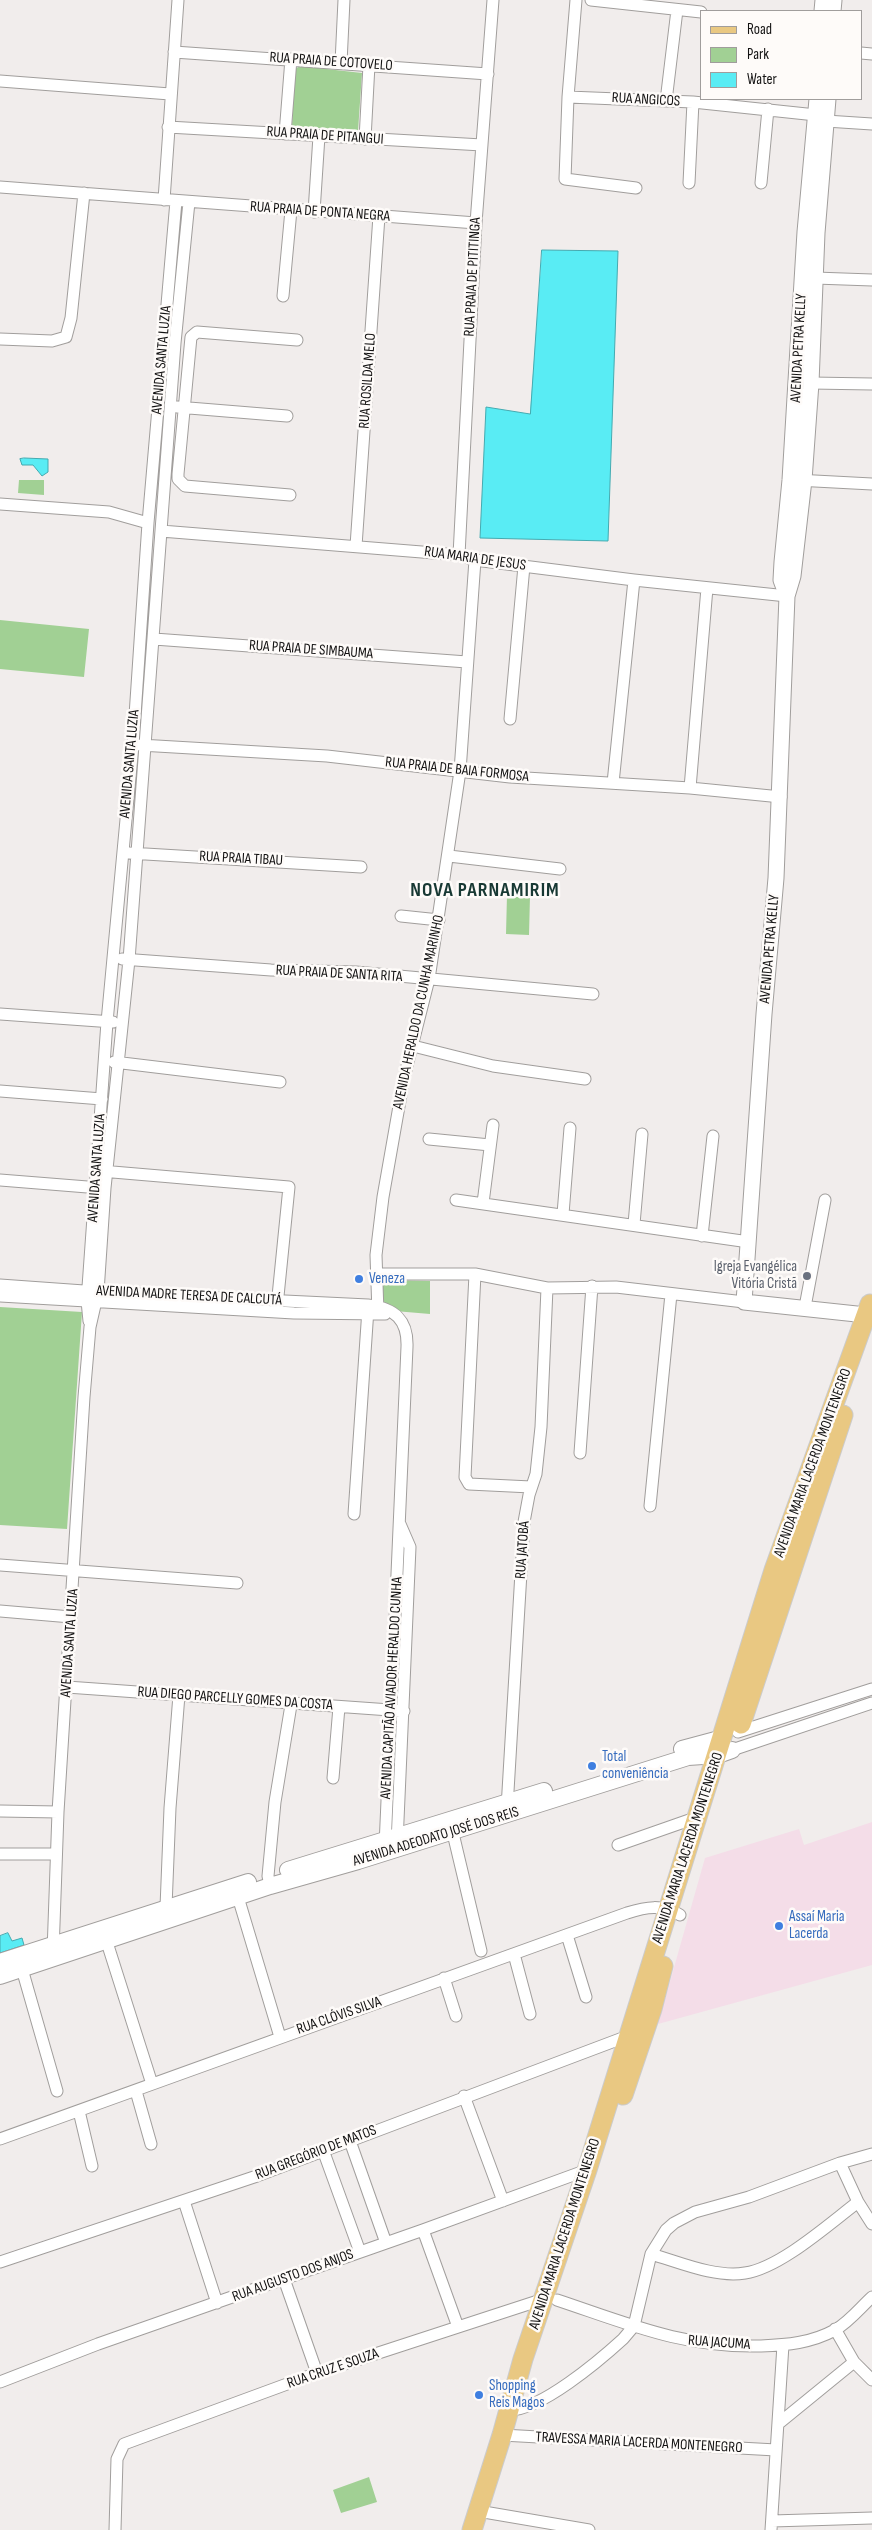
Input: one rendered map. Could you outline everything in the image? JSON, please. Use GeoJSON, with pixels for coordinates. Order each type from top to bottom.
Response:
{"type":"FeatureCollection","features":[{"type":"Feature","properties":{"kind":"main road","name":"AVENIDA MARIA LACERDA MONTENEGRO"},"geometry":{"type":"LineString","coordinates":[[550,2299],[652,2008],[698,1817],[728,1744],[774,1570],[870,1304]]}},
{"type":"Feature","properties":{"kind":"main road","name":"AVENIDA MARIA LACERDA MONTENEGRO"},"geometry":{"type":"LineString","coordinates":[[472,2530],[512,2403],[530,2376],[587,2170],[628,2036],[674,1912],[728,1744],[872,1335]]}},
{"type":"Feature","properties":{"kind":"main road","name":"AVENIDA ADEODATO JOSÉ DOS REIS"},"geometry":{"type":"LineString","coordinates":[[105,1935],[166,1907],[269,1881],[728,1744]]}},
{"type":"Feature","properties":{"kind":"main road","name":"AVENIDA ADEODATO JOSÉ DOS REIS"},"geometry":{"type":"LineString","coordinates":[[0,1976],[20,1963],[105,1935],[238,1897],[269,1881]]}},
{"type":"Feature","properties":{"kind":"main road","name":"AVENIDA ADEODATO JOSÉ DOS REIS"},"geometry":{"type":"LineString","coordinates":[[0,1962],[20,1963]]}},
{"type":"Feature","properties":{"kind":"street","name":"AVENIDA SANTA LUZIA"},"geometry":{"type":"LineString","coordinates":[[102,1171],[104,1062],[115,959],[122,853],[133,745],[170,201],[168,127],[178,0]]}},
{"type":"Feature","properties":{"kind":"street"},"geometry":{"type":"LineString","coordinates":[[341,62],[344,0]]}},
{"type":"Feature","properties":{"kind":"street","name":"RUA PRAIA DE PITITINGA"},"geometry":{"type":"LineString","coordinates":[[459,555],[476,223],[493,0]]}},
{"type":"Feature","properties":{"kind":"street"},"geometry":{"type":"LineString","coordinates":[[576,0],[568,96],[565,179],[636,188]]}},
{"type":"Feature","properties":{"kind":"street"},"geometry":{"type":"LineString","coordinates":[[591,0],[700,12]]}},
{"type":"Feature","properties":{"kind":"street"},"geometry":{"type":"LineString","coordinates":[[666,101],[677,10]]}},
{"type":"Feature","properties":{"kind":"street","name":"RUA PRAIA DE COTOVELO"},"geometry":{"type":"LineString","coordinates":[[174,52],[341,62],[488,74]]}},
{"type":"Feature","properties":{"kind":"street"},"geometry":{"type":"LineString","coordinates":[[285,134],[291,59]]}},
{"type":"Feature","properties":{"kind":"street"},"geometry":{"type":"LineString","coordinates":[[365,139],[369,65]]}},
{"type":"Feature","properties":{"kind":"street"},"geometry":{"type":"LineString","coordinates":[[0,81],[170,94]]}},
{"type":"Feature","properties":{"kind":"street","name":"RUA ANGICOS"},"geometry":{"type":"LineString","coordinates":[[568,96],[693,102],[736,102],[821,118],[872,124]]}},
{"type":"Feature","properties":{"kind":"street","name":"AVENIDA PETRA KELLY"},"geometry":{"type":"LineString","coordinates":[[797,480],[811,383],[821,118],[817,100]]}},
{"type":"Feature","properties":{"kind":"street","name":"AVENIDA PETRA KELLY"},"geometry":{"type":"LineString","coordinates":[[744,1302],[781,797],[787,596],[793,576],[805,232],[821,118],[828,100]]}},
{"type":"Feature","properties":{"kind":"street"},"geometry":{"type":"LineString","coordinates":[[689,183],[693,102]]}},
{"type":"Feature","properties":{"kind":"street"},"geometry":{"type":"LineString","coordinates":[[761,183],[768,109]]}},
{"type":"Feature","properties":{"kind":"street","name":"RUA PRAIA DE PITANGUI"},"geometry":{"type":"LineString","coordinates":[[168,127],[482,145]]}},
{"type":"Feature","properties":{"kind":"street"},"geometry":{"type":"LineString","coordinates":[[314,212],[319,136]]}},
{"type":"Feature","properties":{"kind":"street","name":"RUA PRAIA DE PONTA NEGRA"},"geometry":{"type":"LineString","coordinates":[[0,187],[476,223]]}},
{"type":"Feature","properties":{"kind":"street"},"geometry":{"type":"LineString","coordinates":[[0,339],[41,342],[64,339],[69,328],[84,193]]}},
{"type":"Feature","properties":{"kind":"street","name":"AVENIDA SANTA LUZIA"},"geometry":{"type":"LineString","coordinates":[[53,1952],[58,1812],[100,1188],[116,1089],[129,960],[188,202]]}},
{"type":"Feature","properties":{"kind":"street"},"geometry":{"type":"LineString","coordinates":[[283,296],[291,210]]}},
{"type":"Feature","properties":{"kind":"street","name":"RUA ROSILDA MELO"},"geometry":{"type":"LineString","coordinates":[[356,546],[379,216]]}},
{"type":"Feature","properties":{"kind":"street"},"geometry":{"type":"LineString","coordinates":[[815,278],[872,280]]}},
{"type":"Feature","properties":{"kind":"street"},"geometry":{"type":"LineString","coordinates":[[290,496],[181,484],[178,474],[190,340],[194,334],[197,332],[297,340]]}},
{"type":"Feature","properties":{"kind":"street"},"geometry":{"type":"LineString","coordinates":[[811,383],[872,384]]}},
{"type":"Feature","properties":{"kind":"street"},"geometry":{"type":"LineString","coordinates":[[171,407],[287,416]]}},
{"type":"Feature","properties":{"kind":"street"},"geometry":{"type":"LineString","coordinates":[[797,480],[872,484]]}},
{"type":"Feature","properties":{"kind":"street"},"geometry":{"type":"LineString","coordinates":[[0,504],[109,512],[148,523]]}},
{"type":"Feature","properties":{"kind":"street","name":"RUA MARIA DE JESUS"},"geometry":{"type":"LineString","coordinates":[[162,531],[459,555],[475,560],[634,580],[787,596]]}},
{"type":"Feature","properties":{"kind":"street","name":"AVENIDA HERALDO DA CUNHA MARINHO"},"geometry":{"type":"LineString","coordinates":[[354,1514],[377,1311],[378,1236],[390,1151],[412,1046],[429,979],[449,856],[460,771],[475,560]]}},
{"type":"Feature","properties":{"kind":"street"},"geometry":{"type":"LineString","coordinates":[[510,719],[524,566]]}},
{"type":"Feature","properties":{"kind":"street"},"geometry":{"type":"LineString","coordinates":[[613,784],[634,580]]}},
{"type":"Feature","properties":{"kind":"street"},"geometry":{"type":"LineString","coordinates":[[690,788],[707,588]]}},
{"type":"Feature","properties":{"kind":"street","name":"RUA PRAIA DE SIMBAUMA"},"geometry":{"type":"LineString","coordinates":[[154,639],[467,662]]}},
{"type":"Feature","properties":{"kind":"street","name":"RUA PRAIA DE BAIA FORMOSA"},"geometry":{"type":"LineString","coordinates":[[133,745],[327,756],[543,780],[690,788],[781,797]]}},
{"type":"Feature","properties":{"kind":"street","name":"RUA PRAIA TIBAU"},"geometry":{"type":"LineString","coordinates":[[122,853],[361,867]]}},
{"type":"Feature","properties":{"kind":"street"},"geometry":{"type":"LineString","coordinates":[[449,856],[560,870]]}},
{"type":"Feature","properties":{"kind":"street"},"geometry":{"type":"LineString","coordinates":[[401,916],[439,920]]}},
{"type":"Feature","properties":{"kind":"street","name":"RUA PRAIA DE SANTA RITA"},"geometry":{"type":"LineString","coordinates":[[115,959],[271,970],[356,972],[593,994]]}},
{"type":"Feature","properties":{"kind":"street"},"geometry":{"type":"LineString","coordinates":[[0,1014],[122,1023]]}},
{"type":"Feature","properties":{"kind":"street"},"geometry":{"type":"LineString","coordinates":[[412,1046],[494,1066],[585,1078]]}},
{"type":"Feature","properties":{"kind":"street"},"geometry":{"type":"LineString","coordinates":[[104,1062],[119,1062],[280,1082]]}},
{"type":"Feature","properties":{"kind":"street"},"geometry":{"type":"LineString","coordinates":[[0,1091],[102,1093],[116,1089]]}},
{"type":"Feature","properties":{"kind":"street"},"geometry":{"type":"LineString","coordinates":[[483,1203],[493,1124]]}},
{"type":"Feature","properties":{"kind":"street"},"geometry":{"type":"LineString","coordinates":[[563,1214],[570,1128]]}},
{"type":"Feature","properties":{"kind":"street"},"geometry":{"type":"LineString","coordinates":[[634,1224],[642,1134]]}},
{"type":"Feature","properties":{"kind":"street"},"geometry":{"type":"LineString","coordinates":[[702,1236],[713,1136]]}},
{"type":"Feature","properties":{"kind":"street"},"geometry":{"type":"LineString","coordinates":[[429,1138],[490,1145]]}},
{"type":"Feature","properties":{"kind":"street"},"geometry":{"type":"LineString","coordinates":[[102,1171],[289,1187],[277,1312]]}},
{"type":"Feature","properties":{"kind":"street"},"geometry":{"type":"LineString","coordinates":[[0,1180],[100,1188]]}},
{"type":"Feature","properties":{"kind":"street"},"geometry":{"type":"LineString","coordinates":[[456,1200],[634,1224],[749,1242]]}},
{"type":"Feature","properties":{"kind":"street"},"geometry":{"type":"LineString","coordinates":[[805,1307],[825,1200]]}},
{"type":"Feature","properties":{"kind":"street"},"geometry":{"type":"LineString","coordinates":[[376,1274],[475,1274],[547,1288],[574,1289],[592,1286],[805,1307],[870,1304]]}},
{"type":"Feature","properties":{"kind":"street"},"geometry":{"type":"LineString","coordinates":[[475,1274],[466,1480],[469,1484],[531,1487]]}},
{"type":"Feature","properties":{"kind":"street","name":"AVENIDA MADRE TERESA DE CALCUTÁ"},"geometry":{"type":"LineString","coordinates":[[0,1285],[92,1297],[277,1312],[377,1311]]}},
{"type":"Feature","properties":{"kind":"street"},"geometry":{"type":"LineString","coordinates":[[580,1453],[592,1286]]}},
{"type":"Feature","properties":{"kind":"street","name":"RUA JATOBÁ"},"geometry":{"type":"LineString","coordinates":[[507,1809],[524,1522],[531,1487],[536,1474],[541,1427],[547,1288]]}},
{"type":"Feature","properties":{"kind":"street"},"geometry":{"type":"LineString","coordinates":[[650,1506],[670,1294]]}},
{"type":"Feature","properties":{"kind":"street","name":"AVENIDA MADRE TERESA DE CALCUTÁ"},"geometry":{"type":"LineString","coordinates":[[0,1296],[278,1300],[377,1311]]}},
{"type":"Feature","properties":{"kind":"street","name":"AVENIDA CAPITÃO AVIADOR HERALDO CUNHA"},"geometry":{"type":"LineString","coordinates":[[377,1311],[399,1318],[407,1330],[399,1522],[410,1547],[398,1711],[391,1845]]}},
{"type":"Feature","properties":{"kind":"street"},"geometry":{"type":"LineString","coordinates":[[0,1566],[237,1583]]}},
{"type":"Feature","properties":{"kind":"street"},"geometry":{"type":"LineString","coordinates":[[0,1611],[71,1617]]}},
{"type":"Feature","properties":{"kind":"street","name":"RUA DIEGO PARCELLY GOMES DA COSTA"},"geometry":{"type":"LineString","coordinates":[[66,1687],[398,1711]]}},
{"type":"Feature","properties":{"kind":"street","name":"AVENIDA ADEODATO JOSÉ DOS REIS"},"geometry":{"type":"LineString","coordinates":[[728,1744],[872,1688]]}},
{"type":"Feature","properties":{"kind":"street"},"geometry":{"type":"LineString","coordinates":[[166,1907],[170,1808],[179,1695]]}},
{"type":"Feature","properties":{"kind":"street"},"geometry":{"type":"LineString","coordinates":[[834,1702],[838,1714]]}},
{"type":"Feature","properties":{"kind":"street","name":"AVENIDA ADEODATO JOSÉ DOS REIS"},"geometry":{"type":"LineString","coordinates":[[728,1744],[872,1703]]}},
{"type":"Feature","properties":{"kind":"street"},"geometry":{"type":"LineString","coordinates":[[269,1881],[275,1802],[290,1704]]}},
{"type":"Feature","properties":{"kind":"street"},"geometry":{"type":"LineString","coordinates":[[333,1778],[339,1707]]}},
{"type":"Feature","properties":{"kind":"street"},"geometry":{"type":"LineString","coordinates":[[0,1811],[58,1812]]}},
{"type":"Feature","properties":{"kind":"street"},"geometry":{"type":"LineString","coordinates":[[618,1845],[698,1817]]}},
{"type":"Feature","properties":{"kind":"street"},"geometry":{"type":"LineString","coordinates":[[451,1826],[480,1951]]}},
{"type":"Feature","properties":{"kind":"street"},"geometry":{"type":"LineString","coordinates":[[0,1854],[56,1854]]}},
{"type":"Feature","properties":{"kind":"street"},"geometry":{"type":"LineString","coordinates":[[238,1897],[280,2037]]}},
{"type":"Feature","properties":{"kind":"street","name":"RUA CLÓVIS SILVA"},"geometry":{"type":"LineString","coordinates":[[0,2139],[444,1978],[644,1908],[674,1912]]}},
{"type":"Feature","properties":{"kind":"street"},"geometry":{"type":"LineString","coordinates":[[105,1935],[152,2084]]}},
{"type":"Feature","properties":{"kind":"street"},"geometry":{"type":"LineString","coordinates":[[567,1935],[586,1997]]}},
{"type":"Feature","properties":{"kind":"street"},"geometry":{"type":"LineString","coordinates":[[514,1954],[530,2014]]}},
{"type":"Feature","properties":{"kind":"street"},"geometry":{"type":"LineString","coordinates":[[20,1963],[57,2091]]}},
{"type":"Feature","properties":{"kind":"street"},"geometry":{"type":"LineString","coordinates":[[444,1978],[456,2016]]}},
{"type":"Feature","properties":{"kind":"street","name":"RUA GREGÓRIO DE MATOS"},"geometry":{"type":"LineString","coordinates":[[0,2262],[184,2201],[350,2141],[464,2096],[628,2036]]}},
{"type":"Feature","properties":{"kind":"street"},"geometry":{"type":"LineString","coordinates":[[136,2090],[151,2144]]}},
{"type":"Feature","properties":{"kind":"street"},"geometry":{"type":"LineString","coordinates":[[464,2096],[503,2201]]}},
{"type":"Feature","properties":{"kind":"street"},"geometry":{"type":"LineString","coordinates":[[79,2111],[92,2166]]}},
{"type":"Feature","properties":{"kind":"street"},"geometry":{"type":"LineString","coordinates":[[350,2141],[386,2243]]}},
{"type":"Feature","properties":{"kind":"street"},"geometry":{"type":"LineString","coordinates":[[323,2150],[360,2252]]}},
{"type":"Feature","properties":{"kind":"street"},"geometry":{"type":"LineString","coordinates":[[512,2403],[523,2409],[541,2401],[608,2352],[634,2326],[651,2254],[666,2230],[695,2212],[749,2197],[840,2163],[872,2154]]}},
{"type":"Feature","properties":{"kind":"street"},"geometry":{"type":"LineString","coordinates":[[840,2163],[858,2202],[872,2224]]}},
{"type":"Feature","properties":{"kind":"street","name":"RUA AUGUSTO DOS ANJOS"},"geometry":{"type":"LineString","coordinates":[[0,2382],[98,2344],[284,2280],[587,2170]]}},
{"type":"Feature","properties":{"kind":"street"},"geometry":{"type":"LineString","coordinates":[[184,2201],[217,2303]]}},
{"type":"Feature","properties":{"kind":"street"},"geometry":{"type":"LineString","coordinates":[[651,2254],[699,2268],[743,2274],[760,2269],[776,2261],[858,2202]]}},
{"type":"Feature","properties":{"kind":"street"},"geometry":{"type":"LineString","coordinates":[[423,2230],[458,2327]]}},
{"type":"Feature","properties":{"kind":"street"},"geometry":{"type":"LineString","coordinates":[[284,2280],[317,2373]]}},
{"type":"Feature","properties":{"kind":"street","name":"RUA JACUMA"},"geometry":{"type":"LineString","coordinates":[[550,2299],[673,2338],[714,2346],[783,2345],[810,2340],[835,2329],[849,2319],[872,2297]]}},
{"type":"Feature","properties":{"kind":"street","name":"RUA CRUZ E SOUZA"},"geometry":{"type":"LineString","coordinates":[[115,2530],[117,2459],[124,2444],[317,2373],[550,2299]]}},
{"type":"Feature","properties":{"kind":"street"},"geometry":{"type":"LineString","coordinates":[[835,2329],[854,2362],[872,2380]]}},
{"type":"Feature","properties":{"kind":"street"},"geometry":{"type":"LineString","coordinates":[[783,2345],[771,2526],[872,2518]]}},
{"type":"Feature","properties":{"kind":"street"},"geometry":{"type":"LineString","coordinates":[[778,2424],[854,2362]]}},
{"type":"Feature","properties":{"kind":"street","name":"TRAVESSA MARIA LACERDA MONTENEGRO"},"geometry":{"type":"LineString","coordinates":[[502,2435],[776,2450]]}},
{"type":"Feature","properties":{"kind":"street"},"geometry":{"type":"LineString","coordinates":[[478,2511],[589,2530]]}},
{"type":"Feature","properties":{"kind":"shaded area","name":"Assaí Maria Lacerda"},"geometry":{"type":"Polygon","coordinates":[[[872,1822],[872,1965],[658,2024],[705,1858],[799,1829],[804,1845],[872,1822]]]}},
{"type":"Feature","properties":{"kind":"green space"},"geometry":{"type":"Polygon","coordinates":[[[300,66],[362,73],[358,131],[292,126],[295,69],[300,66]]]}},
{"type":"Feature","properties":{"kind":"green space"},"geometry":{"type":"Polygon","coordinates":[[[19,480],[44,480],[44,495],[18,493],[19,480]]]}},
{"type":"Feature","properties":{"kind":"green space"},"geometry":{"type":"Polygon","coordinates":[[[0,620],[89,629],[84,677],[0,669],[0,620]]]}},
{"type":"Feature","properties":{"kind":"green space"},"geometry":{"type":"Polygon","coordinates":[[[507,895],[530,896],[529,935],[506,934],[507,895]]]}},
{"type":"Feature","properties":{"kind":"green space"},"geometry":{"type":"Polygon","coordinates":[[[383,1280],[430,1281],[430,1314],[383,1310],[383,1280]]]}},
{"type":"Feature","properties":{"kind":"green space"},"geometry":{"type":"Polygon","coordinates":[[[0,1307],[82,1312],[67,1529],[0,1525],[0,1307]]]}},
{"type":"Feature","properties":{"kind":"green space"},"geometry":{"type":"Polygon","coordinates":[[[369,2477],[377,2502],[341,2513],[333,2490],[369,2477]]]}},
{"type":"Feature","properties":{"kind":"water"},"geometry":{"type":"Polygon","coordinates":[[[542,250],[618,251],[608,541],[480,538],[486,407],[530,414],[542,250]]]}},
{"type":"Feature","properties":{"kind":"water"},"geometry":{"type":"Polygon","coordinates":[[[20,459],[48,459],[48,472],[42,476],[33,465],[22,465],[20,459]]]}},
{"type":"Feature","properties":{"kind":"water"},"geometry":{"type":"Polygon","coordinates":[[[8,1933],[12,1941],[22,1938],[24,1945],[0,1953],[0,1936],[8,1933]]]}},
{"type":"Feature","properties":{"kind":"place","name":"Igreja Evangélica Vitória Cristã"},"geometry":{"type":"Point","coordinates":[807,1276]}},
{"type":"Feature","properties":{"kind":"place","name":"Veneza"},"geometry":{"type":"Point","coordinates":[359,1279]}},
{"type":"Feature","properties":{"kind":"place","name":"Total conveniência"},"geometry":{"type":"Point","coordinates":[592,1766]}},
{"type":"Feature","properties":{"kind":"place","name":"Assaí Maria Lacerda"},"geometry":{"type":"Point","coordinates":[779,1926]}},
{"type":"Feature","properties":{"kind":"place","name":"Shopping Reis Magos"},"geometry":{"type":"Point","coordinates":[479,2395]}},
{"type":"Feature","properties":{"kind":"district","name":"NOVA PARNAMIRIM"},"geometry":{"type":"Point","coordinates":[485,891]}}]}
